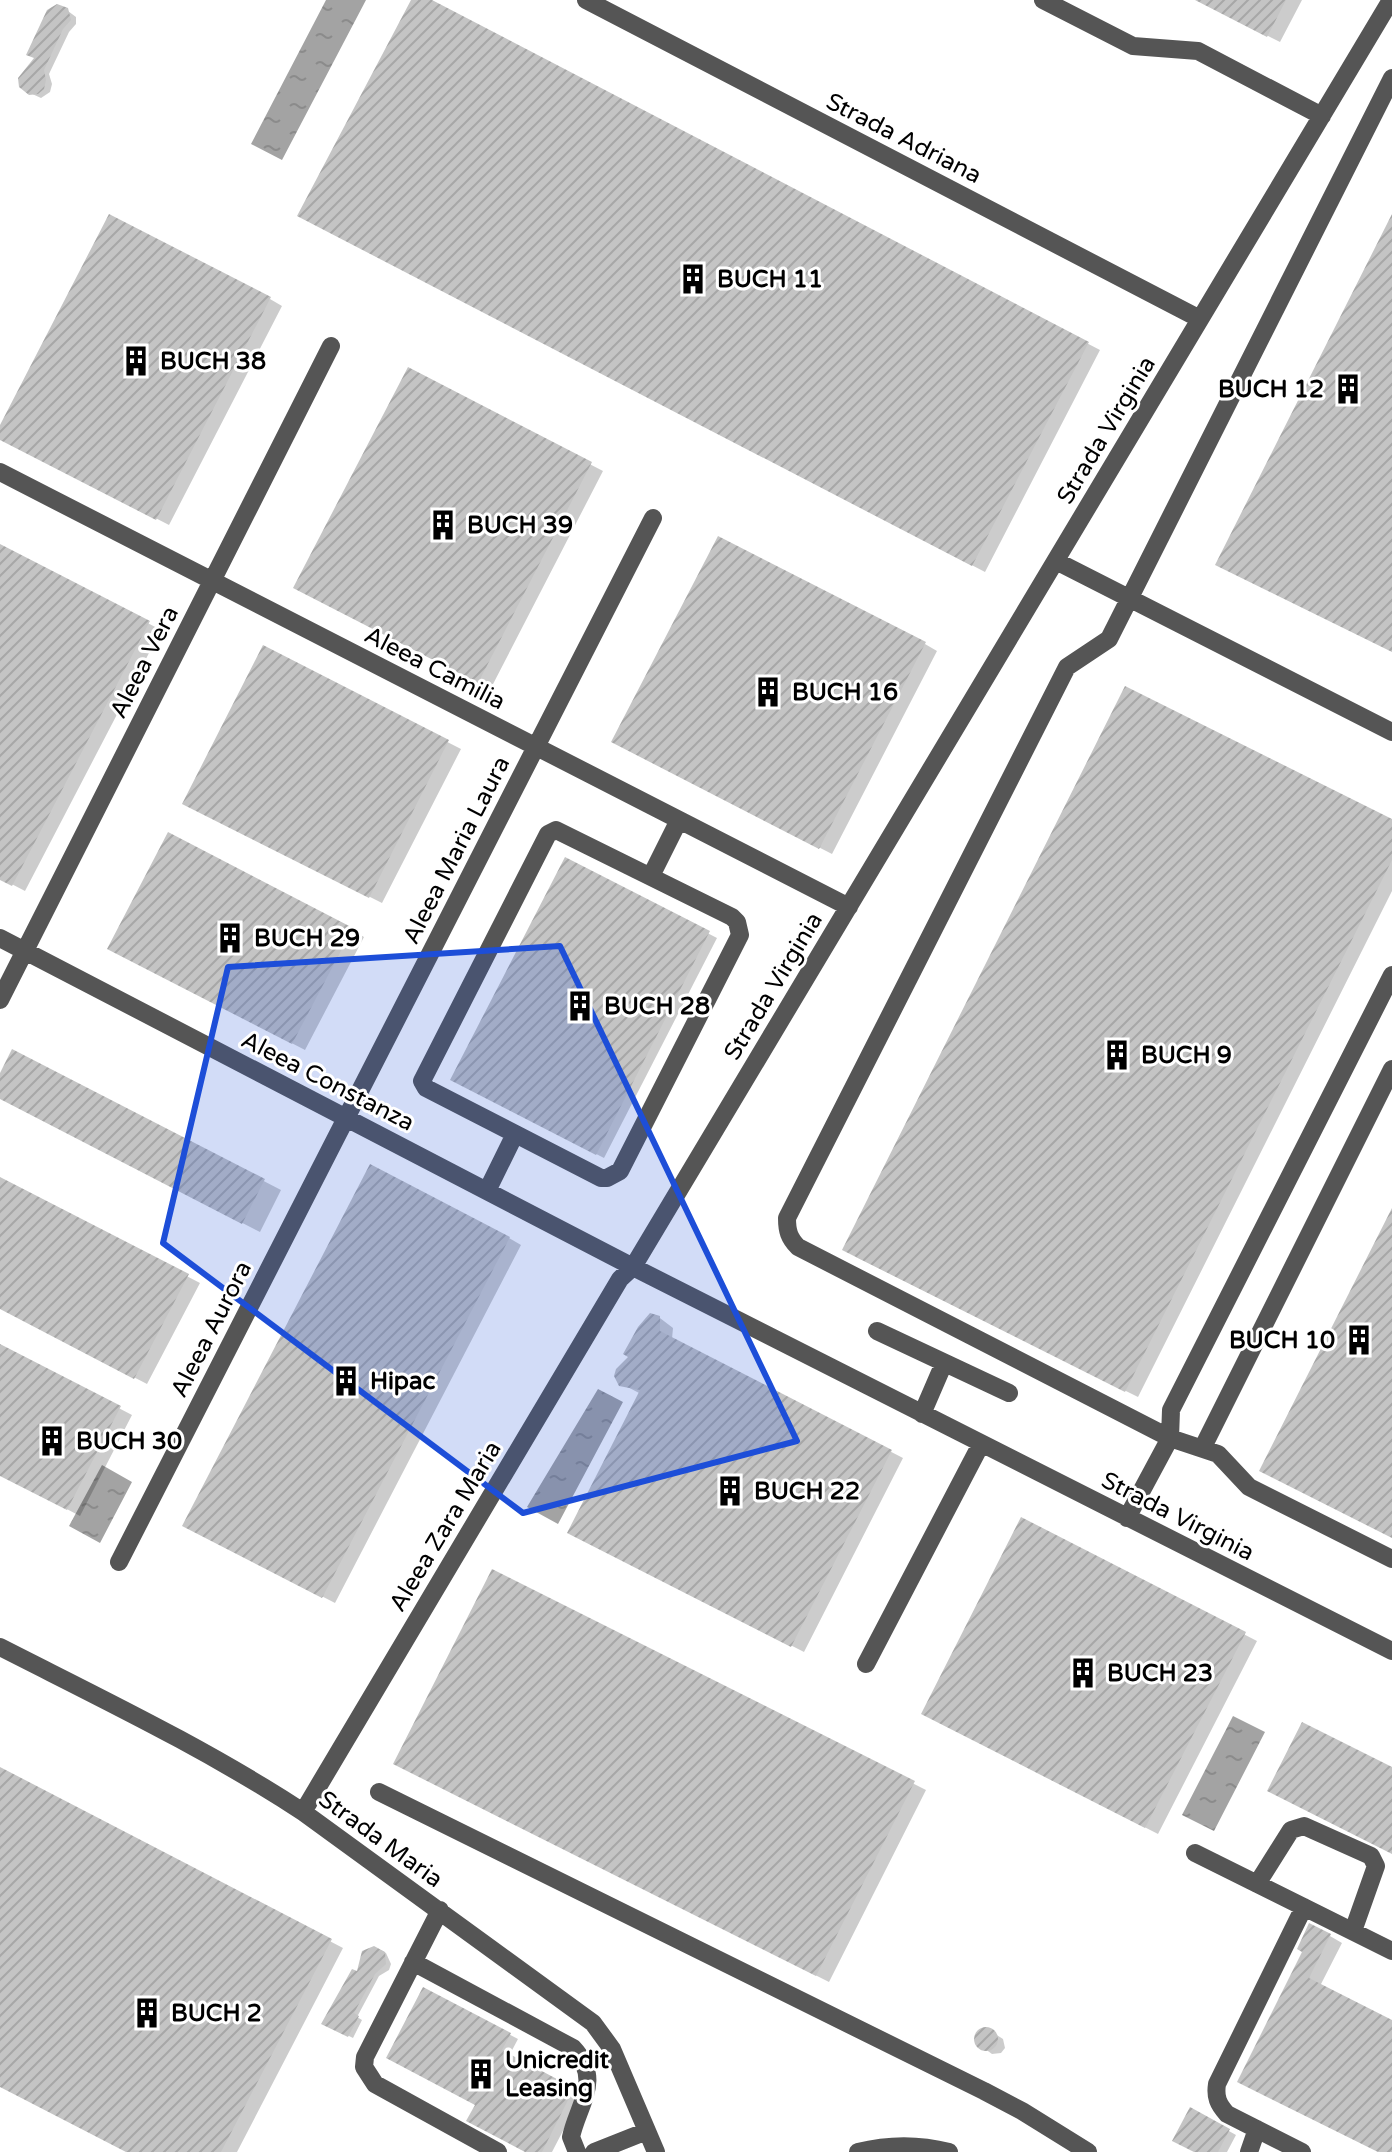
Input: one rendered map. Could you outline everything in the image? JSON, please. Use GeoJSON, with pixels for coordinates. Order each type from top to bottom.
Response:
{"type":"FeatureCollection","features":[{"type":"Feature","properties":{"kind":"street","name":"Strada Adriana"},"geometry":{"type":"LineString","coordinates":[[586,0],[1200,319]]}},
{"type":"Feature","properties":{"kind":"street"},"geometry":{"type":"LineString","coordinates":[[1043,0],[1133,46],[1198,51],[1322,116]]}},
{"type":"Feature","properties":{"kind":"street","name":"Strada Virginia"},"geometry":{"type":"LineString","coordinates":[[1391,0],[633,1267],[1392,1651]]}},
{"type":"Feature","properties":{"kind":"street"},"geometry":{"type":"LineString","coordinates":[[1392,78],[1109,639],[1067,667],[787,1218],[790,1238],[798,1247],[1170,1438],[1203,1447],[1227,1461],[1249,1487],[1392,1559]]}},
{"type":"Feature","properties":{"kind":"street","name":"Aleea Vera"},"geometry":{"type":"LineString","coordinates":[[0,1000],[331,346]]}},
{"type":"Feature","properties":{"kind":"street","name":"Aleea Camilia"},"geometry":{"type":"LineString","coordinates":[[0,472],[849,907]]}},
{"type":"Feature","properties":{"kind":"street","name":"Aleea Maria Laura"},"geometry":{"type":"LineString","coordinates":[[346,1118],[653,518]]}},
{"type":"Feature","properties":{"kind":"street"},"geometry":{"type":"LineString","coordinates":[[1056,561],[1392,732]]}},
{"type":"Feature","properties":{"kind":"street"},"geometry":{"type":"LineString","coordinates":[[651,876],[679,820]]}},
{"type":"Feature","properties":{"kind":"street"},"geometry":{"type":"LineString","coordinates":[[560,831],[651,876],[732,917],[737,922],[740,935],[620,1171],[614,1176],[601,1178],[426,1088],[422,1081],[548,834],[560,831]]}},
{"type":"Feature","properties":{"kind":"street","name":"Aleea Constanza"},"geometry":{"type":"LineString","coordinates":[[0,938],[633,1267]]}},
{"type":"Feature","properties":{"kind":"street"},"geometry":{"type":"LineString","coordinates":[[1127,1518],[1170,1438],[1171,1410],[1392,975]]}},
{"type":"Feature","properties":{"kind":"street"},"geometry":{"type":"LineString","coordinates":[[1203,1447],[1392,1069]]}},
{"type":"Feature","properties":{"kind":"street","name":"Aleea Aurora"},"geometry":{"type":"LineString","coordinates":[[119,1562],[346,1118]]}},
{"type":"Feature","properties":{"kind":"street"},"geometry":{"type":"LineString","coordinates":[[487,1191],[515,1134]]}},
{"type":"Feature","properties":{"kind":"street","name":"Aleea Zara Maria"},"geometry":{"type":"LineString","coordinates":[[303,1812],[620,1279],[633,1267]]}},
{"type":"Feature","properties":{"kind":"street"},"geometry":{"type":"LineString","coordinates":[[877,1331],[1009,1393]]}},
{"type":"Feature","properties":{"kind":"street"},"geometry":{"type":"LineString","coordinates":[[922,1414],[944,1363]]}},
{"type":"Feature","properties":{"kind":"street"},"geometry":{"type":"LineString","coordinates":[[866,1664],[981,1444]]}},
{"type":"Feature","properties":{"kind":"street","name":"Strada Maria"},"geometry":{"type":"LineString","coordinates":[[0,1647],[209,1754],[303,1812],[593,2023],[612,2049],[656,2152]]}},
{"type":"Feature","properties":{"kind":"street"},"geometry":{"type":"LineString","coordinates":[[379,1792],[984,2091],[1088,2152]]}},
{"type":"Feature","properties":{"kind":"street"},"geometry":{"type":"LineString","coordinates":[[1257,1884],[1291,1830],[1297,1826],[1304,1826],[1371,1856],[1376,1866],[1353,1931]]}},
{"type":"Feature","properties":{"kind":"street"},"geometry":{"type":"LineString","coordinates":[[1195,1853],[1392,1951]]}},
{"type":"Feature","properties":{"kind":"street"},"geometry":{"type":"LineString","coordinates":[[1302,2152],[1227,2114],[1216,2096],[1217,2084],[1304,1907]]}},
{"type":"Feature","properties":{"kind":"street"},"geometry":{"type":"LineString","coordinates":[[440,1910],[365,2057],[364,2067],[375,2084],[498,2152]]}},
{"type":"Feature","properties":{"kind":"street"},"geometry":{"type":"LineString","coordinates":[[413,1962],[573,2048],[583,2059],[588,2089],[571,2137],[577,2152]]}},
{"type":"Feature","properties":{"kind":"street"},"geometry":{"type":"LineString","coordinates":[[1249,2152],[1257,2129]]}},
{"type":"Feature","properties":{"kind":"street"},"geometry":{"type":"LineString","coordinates":[[594,2152],[647,2131]]}},
{"type":"Feature","properties":{"kind":"street"},"geometry":{"type":"LineString","coordinates":[[858,2152],[900,2145],[928,2146],[949,2152]]}},
{"type":"Feature","properties":{"kind":"highlighted area"},"geometry":{"type":"Polygon","coordinates":[[[560,946],[797,1441],[523,1513],[163,1243],[228,967],[560,946]]]}},
{"type":"Feature","properties":{"kind":"water"},"geometry":{"type":"Polygon","coordinates":[[[326,0],[366,0],[282,160],[251,144],[326,0]]]}},
{"type":"Feature","properties":{"kind":"water"},"geometry":{"type":"Polygon","coordinates":[[[598,1389],[623,1402],[558,1524],[527,1507],[598,1389]]]}},
{"type":"Feature","properties":{"kind":"water"},"geometry":{"type":"Polygon","coordinates":[[[102,1465],[132,1482],[100,1543],[69,1526],[102,1465]]]}},
{"type":"Feature","properties":{"kind":"water"},"geometry":{"type":"Polygon","coordinates":[[[1233,1716],[1265,1732],[1214,1831],[1182,1815],[1233,1716]]]}},
{"type":"Feature","properties":{"kind":"building","name":"BUCH 11"},"geometry":{"type":"Polygon","coordinates":[[[411,0],[432,0],[1089,342],[972,566],[297,216],[411,0]]]}},
{"type":"Feature","properties":{"kind":"building"},"geometry":{"type":"Polygon","coordinates":[[[1195,0],[1286,0],[1267,37],[1195,0]]]}},
{"type":"Feature","properties":{"kind":"building"},"geometry":{"type":"Polygon","coordinates":[[[57,4],[68,8],[71,20],[63,29],[44,70],[44,89],[38,94],[29,95],[19,87],[18,78],[34,58],[26,55],[47,10],[57,4]]]}},
{"type":"Feature","properties":{"kind":"building","name":"BUCH 38"},"geometry":{"type":"Polygon","coordinates":[[[109,214],[271,297],[156,520],[0,440],[0,425],[109,214]]]}},
{"type":"Feature","properties":{"kind":"building","name":"BUCH 12"},"geometry":{"type":"Polygon","coordinates":[[[1392,214],[1392,652],[1215,565],[1392,214]]]}},
{"type":"Feature","properties":{"kind":"building","name":"BUCH 39"},"geometry":{"type":"Polygon","coordinates":[[[408,367],[592,462],[478,683],[293,588],[408,367]]]}},
{"type":"Feature","properties":{"kind":"building","name":"BUCH 16"},"geometry":{"type":"Polygon","coordinates":[[[718,536],[926,642],[819,849],[611,742],[718,536]]]}},
{"type":"Feature","properties":{"kind":"building"},"geometry":{"type":"Polygon","coordinates":[[[0,544],[150,621],[12,886],[0,880],[0,544]]]}},
{"type":"Feature","properties":{"kind":"building"},"geometry":{"type":"Polygon","coordinates":[[[263,645],[449,740],[369,898],[182,804],[263,645]]]}},
{"type":"Feature","properties":{"kind":"building","name":"BUCH 9"},"geometry":{"type":"Polygon","coordinates":[[[1125,686],[1392,819],[1392,860],[1125,1392],[842,1250],[1125,686]]]}},
{"type":"Feature","properties":{"kind":"building","name":"BUCH 29"},"geometry":{"type":"Polygon","coordinates":[[[168,832],[353,928],[292,1044],[107,949],[168,832]]]}},
{"type":"Feature","properties":{"kind":"building","name":"BUCH 28"},"geometry":{"type":"Polygon","coordinates":[[[565,857],[710,931],[596,1155],[450,1080],[565,857]]]}},
{"type":"Feature","properties":{"kind":"building"},"geometry":{"type":"Polygon","coordinates":[[[12,1049],[265,1179],[242,1224],[0,1099],[0,1073],[12,1049]]]}},
{"type":"Feature","properties":{"kind":"building","name":"Hipac"},"geometry":{"type":"Polygon","coordinates":[[[370,1164],[510,1237],[322,1598],[182,1526],[370,1164]]]}},
{"type":"Feature","properties":{"kind":"building"},"geometry":{"type":"Polygon","coordinates":[[[0,1177],[189,1274],[134,1379],[0,1309],[0,1177]]]}},
{"type":"Feature","properties":{"kind":"building","name":"BUCH 10"},"geometry":{"type":"Polygon","coordinates":[[[1392,1208],[1392,1538],[1259,1471],[1392,1208]]]}},
{"type":"Feature","properties":{"kind":"building","name":"BUCH 22"},"geometry":{"type":"Polygon","coordinates":[[[650,1313],[660,1316],[660,1331],[892,1450],[791,1647],[567,1533],[640,1390],[619,1386],[614,1376],[616,1369],[628,1357],[623,1354],[638,1327],[650,1313]]]}},
{"type":"Feature","properties":{"kind":"building","name":"BUCH 30"},"geometry":{"type":"Polygon","coordinates":[[[0,1344],[121,1406],[67,1510],[0,1476],[0,1344]]]}},
{"type":"Feature","properties":{"kind":"building","name":"BUCH 23"},"geometry":{"type":"Polygon","coordinates":[[[1021,1517],[1246,1632],[1145,1828],[921,1714],[1021,1517]]]}},
{"type":"Feature","properties":{"kind":"building"},"geometry":{"type":"Polygon","coordinates":[[[492,1569],[915,1781],[816,1976],[393,1764],[492,1569]]]}},
{"type":"Feature","properties":{"kind":"building"},"geometry":{"type":"Polygon","coordinates":[[[1302,1722],[1392,1767],[1392,1854],[1267,1791],[1302,1722]]]}},
{"type":"Feature","properties":{"kind":"building","name":"BUCH 2"},"geometry":{"type":"Polygon","coordinates":[[[0,1767],[332,1939],[221,2152],[126,2152],[0,2087],[0,1767]]]}},
{"type":"Feature","properties":{"kind":"building"},"geometry":{"type":"Polygon","coordinates":[[[1309,1923],[1331,1934],[1309,1978],[1392,2020],[1392,2152],[1378,2152],[1237,2082],[1302,1952],[1297,1949],[1309,1923]]]}},
{"type":"Feature","properties":{"kind":"building"},"geometry":{"type":"Polygon","coordinates":[[[374,1946],[385,1952],[386,1964],[375,1974],[354,2013],[359,2016],[348,2037],[321,2024],[352,1969],[357,1971],[362,1951],[374,1946]]]}},
{"type":"Feature","properties":{"kind":"building","name":"Unicredit Leasing"},"geometry":{"type":"Polygon","coordinates":[[[423,1987],[511,2033],[502,2050],[574,2088],[542,2152],[525,2152],[466,2121],[475,2105],[386,2058],[423,1987]]]}},
{"type":"Feature","properties":{"kind":"building"},"geometry":{"type":"Polygon","coordinates":[[[986,2027],[995,2030],[998,2039],[995,2048],[986,2051],[977,2048],[974,2039],[977,2030],[986,2027]]]}},
{"type":"Feature","properties":{"kind":"building"},"geometry":{"type":"Polygon","coordinates":[[[1190,2107],[1230,2129],[1218,2152],[1194,2152],[1172,2141],[1190,2107]]]}},
{"type":"Feature","properties":{"kind":"place","name":"BUCH 11"},"geometry":{"type":"Point","coordinates":[693,279]}},
{"type":"Feature","properties":{"kind":"place","name":"BUCH 38"},"geometry":{"type":"Point","coordinates":[136,361]}},
{"type":"Feature","properties":{"kind":"place","name":"BUCH 12"},"geometry":{"type":"Point","coordinates":[1348,389]}},
{"type":"Feature","properties":{"kind":"place","name":"BUCH 39"},"geometry":{"type":"Point","coordinates":[443,525]}},
{"type":"Feature","properties":{"kind":"place","name":"BUCH 16"},"geometry":{"type":"Point","coordinates":[768,692]}},
{"type":"Feature","properties":{"kind":"place","name":"BUCH 29"},"geometry":{"type":"Point","coordinates":[230,938]}},
{"type":"Feature","properties":{"kind":"place","name":"BUCH 28"},"geometry":{"type":"Point","coordinates":[580,1006]}},
{"type":"Feature","properties":{"kind":"place","name":"BUCH 9"},"geometry":{"type":"Point","coordinates":[1117,1055]}},
{"type":"Feature","properties":{"kind":"place","name":"BUCH 10"},"geometry":{"type":"Point","coordinates":[1359,1340]}},
{"type":"Feature","properties":{"kind":"place","name":"Hipac"},"geometry":{"type":"Point","coordinates":[346,1381]}},
{"type":"Feature","properties":{"kind":"place","name":"BUCH 30"},"geometry":{"type":"Point","coordinates":[52,1441]}},
{"type":"Feature","properties":{"kind":"place","name":"BUCH 22"},"geometry":{"type":"Point","coordinates":[730,1491]}},
{"type":"Feature","properties":{"kind":"place","name":"BUCH 23"},"geometry":{"type":"Point","coordinates":[1083,1673]}},
{"type":"Feature","properties":{"kind":"place","name":"BUCH 2"},"geometry":{"type":"Point","coordinates":[147,2013]}},
{"type":"Feature","properties":{"kind":"place","name":"Unicredit Leasing"},"geometry":{"type":"Point","coordinates":[481,2074]}}]}
